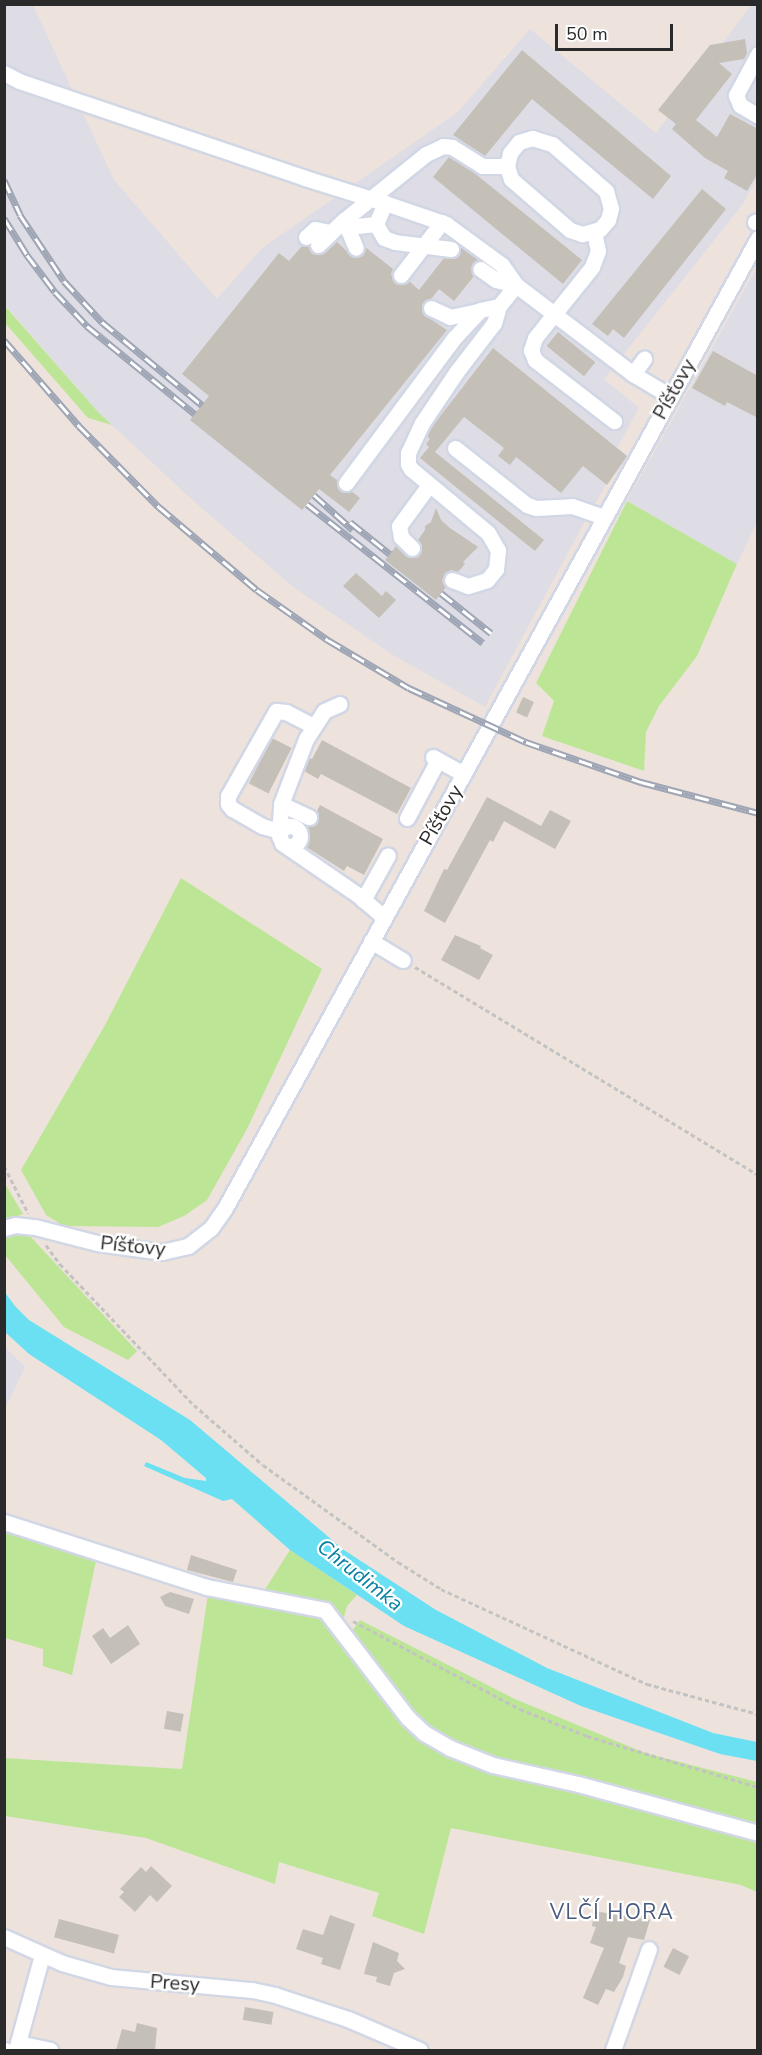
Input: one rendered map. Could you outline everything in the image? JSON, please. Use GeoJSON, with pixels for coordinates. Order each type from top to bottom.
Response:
{"type":"FeatureCollection","features":[{"type":"Feature","properties":{"kind":"street"},"geometry":{"type":"LineString","coordinates":[[758,54],[736,94],[740,105],[758,116]]}},
{"type":"Feature","properties":{"kind":"street"},"geometry":{"type":"LineString","coordinates":[[4,73],[19,81],[442,222],[502,265],[516,285]]}},
{"type":"Feature","properties":{"kind":"street"},"geometry":{"type":"LineString","coordinates":[[532,138],[552,144],[601,186],[609,196],[611,208],[608,220],[594,232],[576,233],[565,227],[515,185],[507,166],[510,153],[519,142],[532,138]]}},
{"type":"Feature","properties":{"kind":"street"},"geometry":{"type":"LineString","coordinates":[[312,241],[345,224],[378,200],[426,154],[443,146],[452,147],[482,166],[507,166]]}},
{"type":"Feature","properties":{"kind":"street"},"geometry":{"type":"LineString","coordinates":[[378,200],[376,224],[380,234],[388,240],[452,249]]}},
{"type":"Feature","properties":{"kind":"street"},"geometry":{"type":"LineString","coordinates":[[401,274],[442,222]]}},
{"type":"Feature","properties":{"kind":"street"},"geometry":{"type":"LineString","coordinates":[[345,224],[376,224]]}},
{"type":"Feature","properties":{"kind":"street"},"geometry":{"type":"LineString","coordinates":[[345,224],[356,248]]}},
{"type":"Feature","properties":{"kind":"street"},"geometry":{"type":"LineString","coordinates":[[594,232],[598,251],[595,262],[533,342],[531,350],[532,357],[614,421]]}},
{"type":"Feature","properties":{"kind":"street","name":"Píšťovy"},"geometry":{"type":"LineString","coordinates":[[4,1228],[15,1225],[35,1227],[106,1245],[162,1252],[178,1250],[198,1240],[211,1228],[225,1208],[758,238]]}},
{"type":"Feature","properties":{"kind":"street"},"geometry":{"type":"LineString","coordinates":[[480,269],[496,280],[516,285],[556,312],[633,374],[670,396]]}},
{"type":"Feature","properties":{"kind":"street"},"geometry":{"type":"LineString","coordinates":[[452,580],[468,586],[487,580],[498,563],[498,550],[488,533],[429,485],[408,464],[411,445],[422,423],[457,371],[494,323],[499,306],[516,285]]}},
{"type":"Feature","properties":{"kind":"street"},"geometry":{"type":"LineString","coordinates":[[431,308],[450,317],[499,306]]}},
{"type":"Feature","properties":{"kind":"street"},"geometry":{"type":"LineString","coordinates":[[346,483],[455,337],[480,310]]}},
{"type":"Feature","properties":{"kind":"street"},"geometry":{"type":"LineString","coordinates":[[633,374],[644,359]]}},
{"type":"Feature","properties":{"kind":"street"},"geometry":{"type":"LineString","coordinates":[[455,448],[527,505],[536,508],[572,506],[604,517]]}},
{"type":"Feature","properties":{"kind":"street"},"geometry":{"type":"LineString","coordinates":[[412,548],[401,537],[399,526],[429,485]]}},
{"type":"Feature","properties":{"kind":"street"},"geometry":{"type":"LineString","coordinates":[[282,834],[281,804],[313,726],[324,711],[340,705]]}},
{"type":"Feature","properties":{"kind":"street"},"geometry":{"type":"LineString","coordinates":[[313,726],[286,712],[276,711],[228,796],[230,807],[239,814],[282,834],[384,918]]}},
{"type":"Feature","properties":{"kind":"street"},"geometry":{"type":"LineString","coordinates":[[407,818],[436,758],[464,774]]}},
{"type":"Feature","properties":{"kind":"street"},"geometry":{"type":"LineString","coordinates":[[281,804],[309,817]]}},
{"type":"Feature","properties":{"kind":"street"},"geometry":{"type":"LineString","coordinates":[[363,900],[388,855]]}},
{"type":"Feature","properties":{"kind":"street"},"geometry":{"type":"LineString","coordinates":[[372,938],[403,960]]}},
{"type":"Feature","properties":{"kind":"street"},"geometry":{"type":"LineString","coordinates":[[4,1522],[207,1587],[325,1610],[408,1718],[424,1733],[450,1748],[493,1765],[578,1784],[758,1833]]}},
{"type":"Feature","properties":{"kind":"street","name":"Presy"},"geometry":{"type":"LineString","coordinates":[[4,1937],[42,1955],[111,1977],[252,1990],[275,1995],[348,2019],[420,2050]]}},
{"type":"Feature","properties":{"kind":"street"},"geometry":{"type":"LineString","coordinates":[[612,2050],[649,1949]]}},
{"type":"Feature","properties":{"kind":"street"},"geometry":{"type":"LineString","coordinates":[[42,1955],[11,2049],[50,2050]]}},
{"type":"Feature","properties":{"kind":"path"},"geometry":{"type":"LineString","coordinates":[[403,960],[758,1175]]}},
{"type":"Feature","properties":{"kind":"path"},"geometry":{"type":"LineString","coordinates":[[4,1166],[35,1227],[60,1264],[194,1405],[263,1465],[360,1536],[441,1589],[647,1684],[758,1714]]}},
{"type":"Feature","properties":{"kind":"path"},"geometry":{"type":"LineString","coordinates":[[325,1610],[355,1621],[511,1704],[558,1725],[683,1767],[758,1787]]}},
{"type":"Feature","properties":{"kind":"shaded area"},"geometry":{"type":"Polygon","coordinates":[[[4,5],[33,5],[114,180],[217,299],[262,248],[458,112],[530,29],[656,133],[751,5],[757,5],[757,178],[743,204],[604,379],[639,408],[617,448],[629,457],[606,485],[589,514],[485,707],[393,655],[293,587],[189,497],[99,413],[5,305],[4,5]]]}},
{"type":"Feature","properties":{"kind":"shaded area"},"geometry":{"type":"Polygon","coordinates":[[[757,267],[757,522],[737,564],[627,501],[757,267]]]}},
{"type":"Feature","properties":{"kind":"shaded area"},"geometry":{"type":"Polygon","coordinates":[[[5,1347],[25,1367],[5,1409],[5,1347]]]}},
{"type":"Feature","properties":{"kind":"green space"},"geometry":{"type":"Polygon","coordinates":[[[4,305],[112,425],[88,418],[5,323],[4,305]]]}},
{"type":"Feature","properties":{"kind":"green space"},"geometry":{"type":"Polygon","coordinates":[[[627,501],[737,564],[697,656],[659,706],[646,732],[644,771],[542,736],[554,701],[536,683],[627,501]]]}},
{"type":"Feature","properties":{"kind":"green space"},"geometry":{"type":"Polygon","coordinates":[[[181,878],[322,969],[247,1129],[207,1200],[184,1216],[158,1227],[64,1226],[46,1215],[21,1170],[105,1025],[181,878]]]}},
{"type":"Feature","properties":{"kind":"green space"},"geometry":{"type":"Polygon","coordinates":[[[4,1182],[23,1214],[18,1216],[27,1233],[137,1351],[128,1360],[64,1327],[5,1255],[4,1182]]]}},
{"type":"Feature","properties":{"kind":"green space"},"geometry":{"type":"Polygon","coordinates":[[[4,1526],[97,1556],[72,1675],[43,1666],[43,1649],[5,1638],[4,1526]]]}},
{"type":"Feature","properties":{"kind":"green space"},"geometry":{"type":"Polygon","coordinates":[[[290,1550],[357,1595],[347,1606],[342,1624],[350,1634],[360,1620],[515,1699],[645,1753],[757,1782],[757,1892],[741,1885],[451,1828],[424,1934],[372,1916],[379,1893],[279,1862],[275,1884],[146,1838],[5,1816],[4,1758],[182,1769],[208,1594],[257,1602],[290,1550]]]}},
{"type":"Feature","properties":{"kind":"water","name":"Chrudimka"},"geometry":{"type":"Polygon","coordinates":[[[4,1291],[29,1320],[190,1420],[344,1550],[436,1610],[547,1668],[713,1733],[757,1742],[757,1761],[720,1754],[581,1706],[404,1626],[290,1550],[232,1499],[223,1501],[144,1466],[146,1462],[185,1478],[206,1481],[206,1478],[161,1440],[29,1354],[5,1332],[4,1291]]]}},
{"type":"Feature","properties":{"kind":"building"},"geometry":{"type":"Polygon","coordinates":[[[745,39],[747,53],[744,59],[719,63],[732,74],[696,120],[717,137],[730,114],[758,129],[758,173],[747,191],[724,178],[728,171],[705,158],[672,129],[676,124],[658,110],[710,45],[745,39]]]}},
{"type":"Feature","properties":{"kind":"building"},"geometry":{"type":"Polygon","coordinates":[[[522,50],[671,176],[653,199],[532,99],[485,156],[453,135],[522,50]]]}},
{"type":"Feature","properties":{"kind":"building"},"geometry":{"type":"Polygon","coordinates":[[[449,157],[473,172],[582,260],[563,284],[433,177],[449,157]]]}},
{"type":"Feature","properties":{"kind":"building"},"geometry":{"type":"Polygon","coordinates":[[[702,189],[726,209],[624,338],[613,329],[608,336],[592,324],[702,189]]]}},
{"type":"Feature","properties":{"kind":"building"},"geometry":{"type":"Polygon","coordinates":[[[336,241],[354,258],[363,254],[365,247],[393,269],[391,274],[395,282],[400,285],[409,281],[419,290],[444,258],[458,255],[460,247],[478,260],[470,268],[474,276],[454,301],[439,289],[432,298],[423,303],[423,314],[447,330],[330,475],[337,480],[340,490],[351,491],[360,498],[349,512],[319,489],[302,510],[190,420],[209,396],[182,374],[279,253],[289,261],[302,246],[308,246],[311,252],[320,255],[336,241]]]}},
{"type":"Feature","properties":{"kind":"building"},"geometry":{"type":"Polygon","coordinates":[[[558,332],[595,362],[584,376],[547,346],[558,332]]]}},
{"type":"Feature","properties":{"kind":"building"},"geometry":{"type":"Polygon","coordinates":[[[493,348],[627,456],[607,485],[583,466],[561,493],[516,457],[510,465],[498,456],[504,448],[464,417],[435,452],[544,540],[535,551],[420,458],[429,447],[426,444],[430,439],[427,436],[431,428],[493,348]]]}},
{"type":"Feature","properties":{"kind":"building"},"geometry":{"type":"Polygon","coordinates":[[[713,351],[758,376],[758,418],[727,402],[725,406],[692,388],[713,351]]]}},
{"type":"Feature","properties":{"kind":"building"},"geometry":{"type":"Polygon","coordinates":[[[436,508],[441,520],[478,547],[463,562],[465,564],[458,572],[451,570],[445,573],[442,581],[446,587],[436,600],[385,560],[396,546],[409,557],[419,554],[422,546],[418,540],[425,526],[431,522],[436,508]]]}},
{"type":"Feature","properties":{"kind":"building"},"geometry":{"type":"Polygon","coordinates":[[[356,573],[382,596],[386,591],[396,600],[379,618],[343,586],[356,573]]]}},
{"type":"Feature","properties":{"kind":"building"},"geometry":{"type":"Polygon","coordinates":[[[523,697],[534,702],[527,717],[516,713],[523,697]]]}},
{"type":"Feature","properties":{"kind":"building"},"geometry":{"type":"Polygon","coordinates":[[[272,738],[292,748],[268,793],[249,783],[272,738]]]}},
{"type":"Feature","properties":{"kind":"building"},"geometry":{"type":"Polygon","coordinates":[[[322,740],[411,788],[397,814],[321,774],[318,779],[304,771],[309,758],[312,759],[322,740]]]}},
{"type":"Feature","properties":{"kind":"building"},"geometry":{"type":"Polygon","coordinates":[[[487,797],[541,826],[550,810],[571,821],[555,849],[504,821],[493,842],[490,840],[445,923],[424,911],[444,869],[447,870],[487,797]]]}},
{"type":"Feature","properties":{"kind":"building"},"geometry":{"type":"Polygon","coordinates":[[[320,805],[383,839],[364,875],[347,866],[344,871],[300,843],[308,827],[318,822],[317,811],[320,805]]]}},
{"type":"Feature","properties":{"kind":"building"},"geometry":{"type":"Polygon","coordinates":[[[455,935],[481,946],[480,948],[493,955],[479,980],[441,960],[455,935]]]}},
{"type":"Feature","properties":{"kind":"building"},"geometry":{"type":"Polygon","coordinates":[[[191,1555],[237,1570],[233,1582],[187,1570],[191,1555]]]}},
{"type":"Feature","properties":{"kind":"building"},"geometry":{"type":"Polygon","coordinates":[[[170,1592],[194,1599],[189,1614],[165,1606],[160,1597],[170,1592]]]}},
{"type":"Feature","properties":{"kind":"building"},"geometry":{"type":"Polygon","coordinates":[[[128,1625],[140,1644],[111,1664],[92,1636],[103,1628],[110,1638],[128,1625]]]}},
{"type":"Feature","properties":{"kind":"building"},"geometry":{"type":"Polygon","coordinates":[[[167,1711],[184,1714],[181,1732],[164,1729],[167,1711]]]}},
{"type":"Feature","properties":{"kind":"building"},"geometry":{"type":"Polygon","coordinates":[[[151,1866],[172,1886],[157,1902],[150,1895],[135,1912],[119,1897],[124,1892],[120,1889],[141,1867],[146,1872],[151,1866]]]}},
{"type":"Feature","properties":{"kind":"building"},"geometry":{"type":"Polygon","coordinates":[[[594,1911],[650,1920],[644,1940],[628,1937],[619,1963],[626,1966],[623,1977],[614,1992],[606,1989],[598,2005],[583,1998],[604,1948],[590,1943],[596,1927],[592,1926],[594,1911]]]}},
{"type":"Feature","properties":{"kind":"building"},"geometry":{"type":"Polygon","coordinates":[[[330,1915],[355,1924],[340,1970],[321,1964],[323,1958],[296,1949],[303,1929],[323,1935],[330,1915]]]}},
{"type":"Feature","properties":{"kind":"building"},"geometry":{"type":"Polygon","coordinates":[[[59,1919],[119,1935],[114,1953],[54,1937],[59,1919]]]}},
{"type":"Feature","properties":{"kind":"building"},"geometry":{"type":"Polygon","coordinates":[[[373,1942],[399,1953],[397,1961],[405,1969],[394,1973],[390,1986],[376,1982],[377,1977],[364,1974],[373,1942]]]}},
{"type":"Feature","properties":{"kind":"building"},"geometry":{"type":"Polygon","coordinates":[[[673,1948],[689,1956],[680,1975],[663,1967],[673,1948]]]}},
{"type":"Feature","properties":{"kind":"building"},"geometry":{"type":"Polygon","coordinates":[[[245,2007],[274,2012],[271,2025],[243,2020],[245,2007]]]}},
{"type":"Feature","properties":{"kind":"building"},"geometry":{"type":"Polygon","coordinates":[[[137,2023],[157,2028],[155,2050],[116,2050],[122,2029],[135,2032],[137,2023]]]}},
{"type":"Feature","properties":{"kind":"tunnel"},"geometry":{"type":"LineString","coordinates":[[451,249],[480,269]]}},
{"type":"Feature","properties":{"kind":"tunnel"},"geometry":{"type":"LineString","coordinates":[[412,548],[452,580]]}},
{"type":"Feature","properties":{"kind":"railway"},"geometry":{"type":"LineString","coordinates":[[4,180],[20,215],[64,281],[102,322],[202,405]]}},
{"type":"Feature","properties":{"kind":"railway"},"geometry":{"type":"LineString","coordinates":[[4,218],[27,255],[55,292],[87,326],[195,414]]}},
{"type":"Feature","properties":{"kind":"railway"},"geometry":{"type":"LineString","coordinates":[[4,340],[79,426],[159,507],[257,590],[328,640],[409,688],[526,742],[641,782],[758,813]]}},
{"type":"Feature","properties":{"kind":"railway"},"geometry":{"type":"LineString","coordinates":[[314,495],[353,530]]}},
{"type":"Feature","properties":{"kind":"railway"},"geometry":{"type":"LineString","coordinates":[[307,504],[483,643]]}},
{"type":"Feature","properties":{"kind":"railway"},"geometry":{"type":"LineString","coordinates":[[350,522],[390,554]]}},
{"type":"Feature","properties":{"kind":"railway"},"geometry":{"type":"LineString","coordinates":[[441,593],[491,633]]}},
{"type":"Feature","properties":{"kind":"district","name":"VLČÍ HORA"},"geometry":{"type":"Point","coordinates":[612,1912]}}]}
